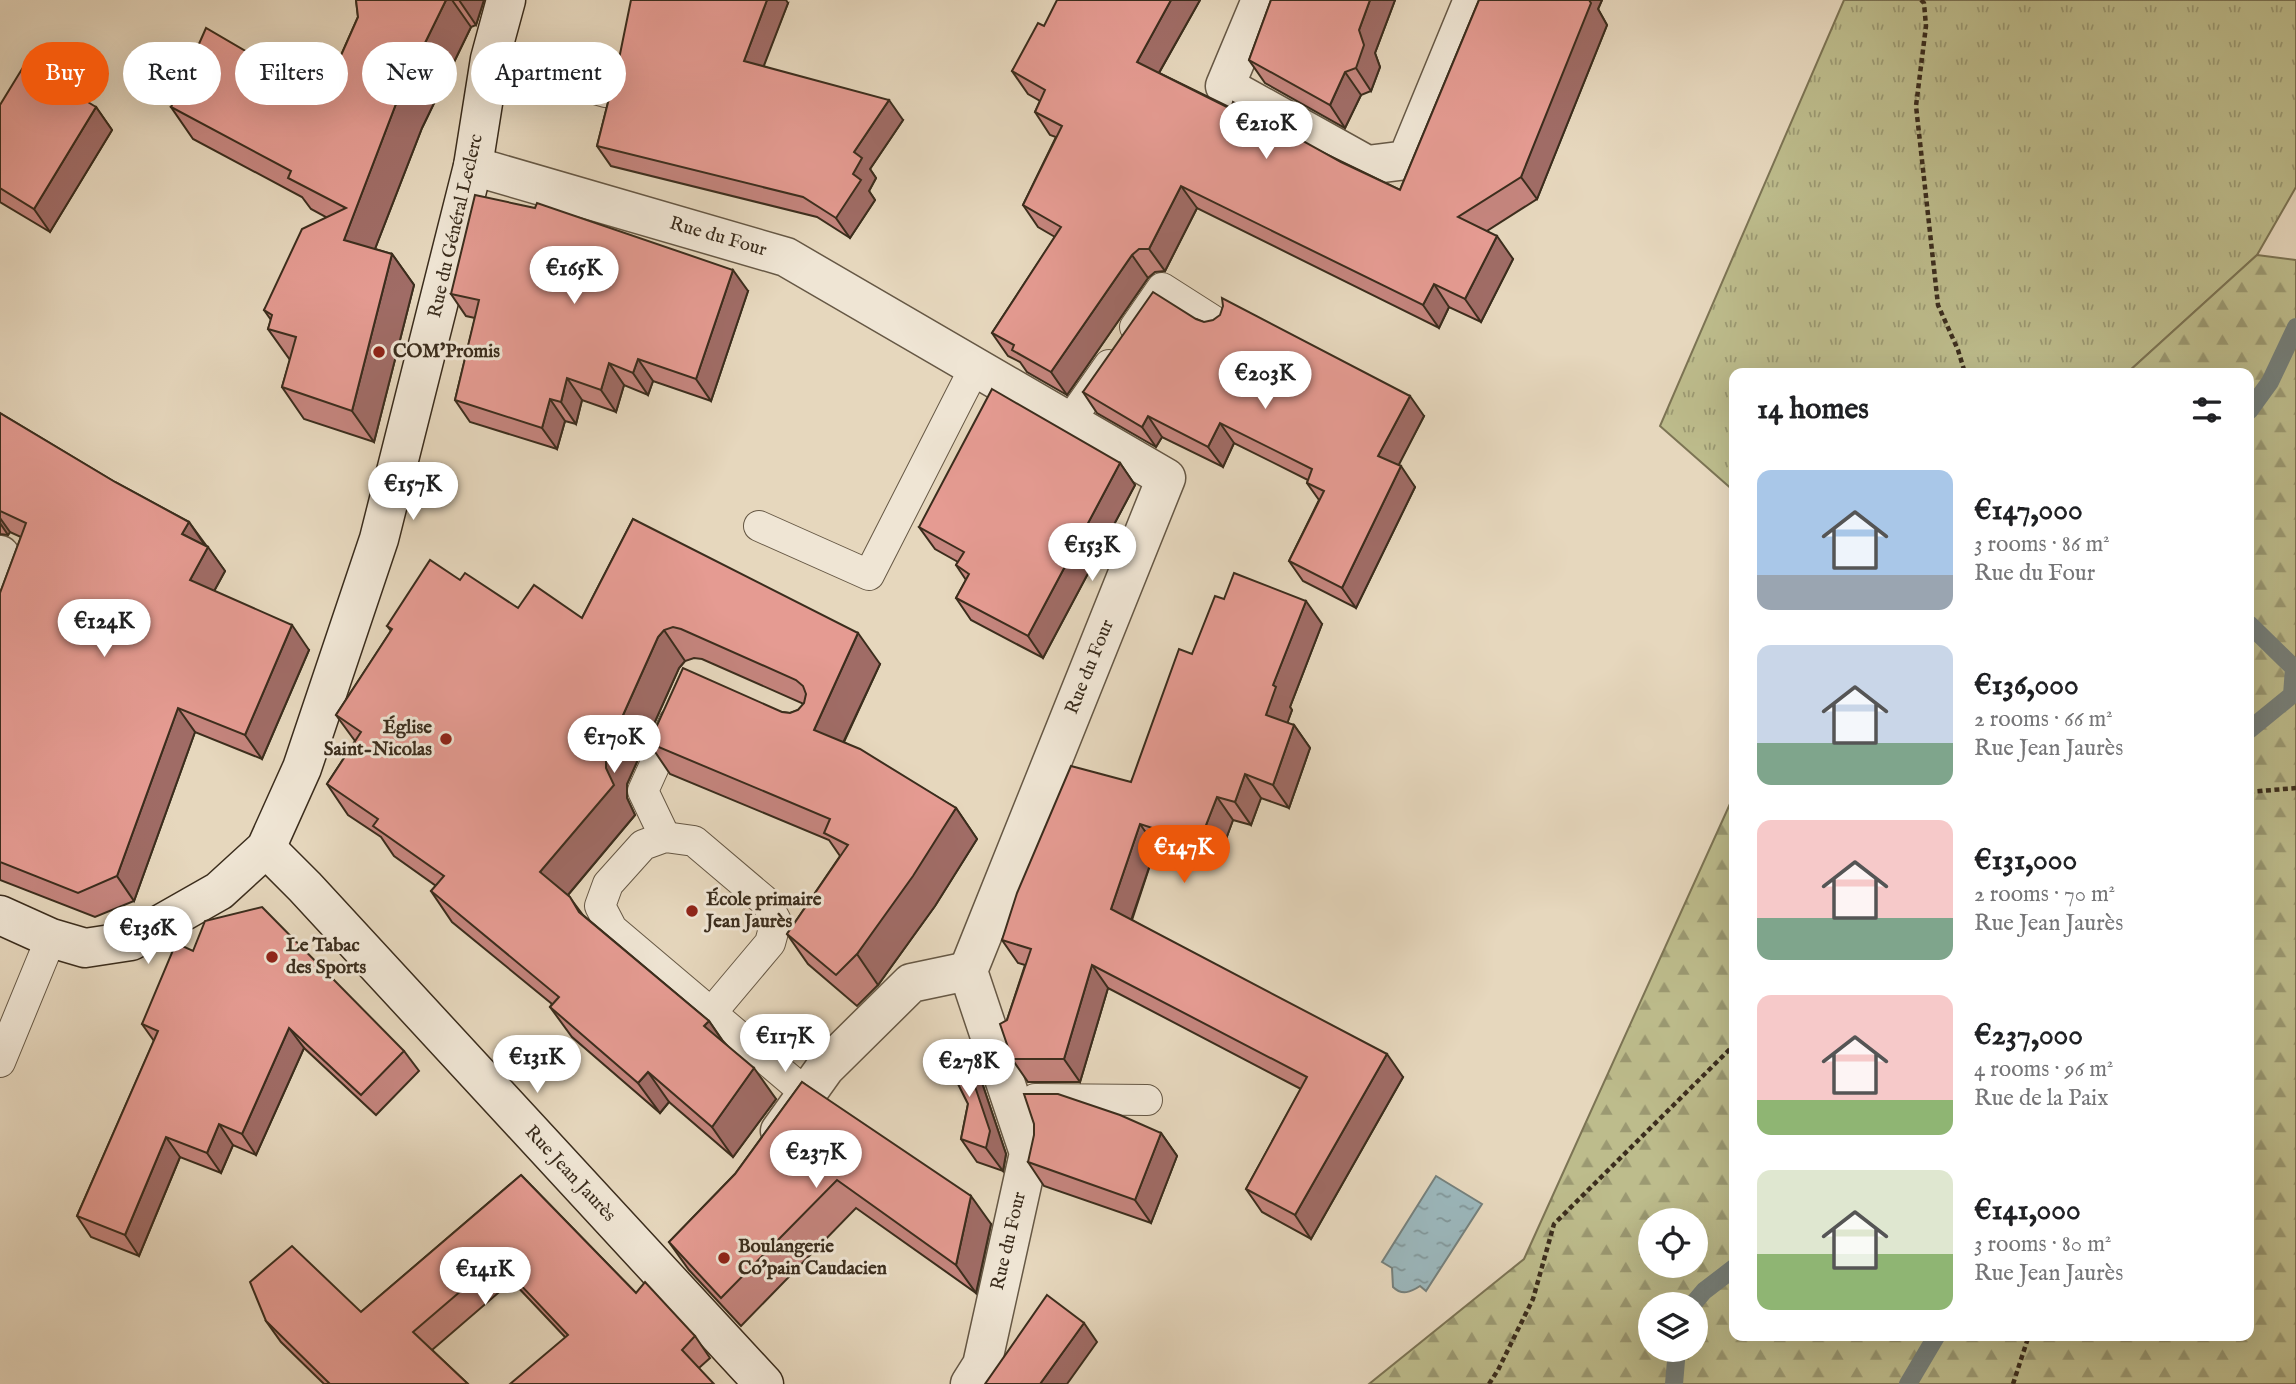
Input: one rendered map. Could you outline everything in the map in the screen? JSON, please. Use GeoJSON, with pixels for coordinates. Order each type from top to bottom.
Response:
{"type":"FeatureCollection","features":[{"type":"Feature","properties":{"kind":"street","name":"Rue du Général Leclerc"},"geometry":{"type":"LineString","coordinates":[[495,42],[506,0]]}},
{"type":"Feature","properties":{"kind":"street"},"geometry":{"type":"LineString","coordinates":[[1261,0],[1225,86],[1367,166],[1407,160],[1473,0]]}},
{"type":"Feature","properties":{"kind":"street","name":"Rue du Général Leclerc"},"geometry":{"type":"LineString","coordinates":[[266,848],[302,768],[379,539],[473,166],[483,105]]}},
{"type":"Feature","properties":{"kind":"street","name":"Rue du Four"},"geometry":{"type":"LineString","coordinates":[[473,166],[786,257],[1166,478],[968,971],[1029,1153],[982,1365],[970,1384]]}},
{"type":"Feature","properties":{"kind":"street"},"geometry":{"type":"LineString","coordinates":[[0,555],[10,569],[10,577],[0,599]]}},
{"type":"Feature","properties":{"kind":"street"},"geometry":{"type":"LineString","coordinates":[[0,915],[51,938],[85,948],[131,942],[219,891],[266,848]]}},
{"type":"Feature","properties":{"kind":"street","name":"Rue Jean Jaurès"},"geometry":{"type":"LineString","coordinates":[[266,848],[669,1260],[764,1384]]}},
{"type":"Feature","properties":{"kind":"street"},"geometry":{"type":"LineString","coordinates":[[760,1157],[825,1068],[911,984],[968,971]]}},
{"type":"Feature","properties":{"kind":"lane"},"geometry":{"type":"LineString","coordinates":[[1069,422],[1162,288],[1220,325]]}},
{"type":"Feature","properties":{"kind":"lane"},"geometry":{"type":"LineString","coordinates":[[760,526],[869,575],[975,367]]}},
{"type":"Feature","properties":{"kind":"lane"},"geometry":{"type":"LineString","coordinates":[[665,836],[643,791],[685,698]]}},
{"type":"Feature","properties":{"kind":"lane"},"geometry":{"type":"LineString","coordinates":[[712,1012],[770,943],[776,922],[766,902],[694,841],[665,836],[643,845],[608,884],[600,906],[612,929],[807,1094]]}},
{"type":"Feature","properties":{"kind":"lane"},"geometry":{"type":"LineString","coordinates":[[0,1062],[51,938]]}},
{"type":"Feature","properties":{"kind":"lane"},"geometry":{"type":"LineString","coordinates":[[1011,1099],[1147,1100]]}},
{"type":"Feature","properties":{"kind":"path"},"geometry":{"type":"LineString","coordinates":[[1921,0],[1924,3],[1926,26],[1916,106],[1938,305],[1963,368]]}},
{"type":"Feature","properties":{"kind":"path"},"geometry":{"type":"LineString","coordinates":[[2254,792],[2296,788]]}},
{"type":"Feature","properties":{"kind":"path"},"geometry":{"type":"LineString","coordinates":[[1489,1384],[1499,1370],[1534,1299],[1554,1224],[1729,1050]]}},
{"type":"Feature","properties":{"kind":"path"},"geometry":{"type":"LineString","coordinates":[[2013,1384],[2027,1341]]}},
{"type":"Feature","properties":{"kind":"green space"},"geometry":{"type":"Polygon","coordinates":[[[1844,0],[2296,0],[2296,187],[2257,255],[2133,368],[1729,368],[1729,487],[1660,426],[1844,0]]]}},
{"type":"Feature","properties":{"kind":"green space"},"geometry":{"type":"Polygon","coordinates":[[[2257,255],[2296,260],[2296,1384],[1369,1384],[1524,1259],[1729,806],[1729,1341],[2254,1341],[2254,368],[2133,368],[2257,255]]]}},
{"type":"Feature","properties":{"kind":"water"},"geometry":{"type":"Polygon","coordinates":[[[1436,1176],[1482,1204],[1426,1291],[1420,1286],[1403,1292],[1393,1287],[1392,1268],[1382,1262],[1436,1176]]]}},
{"type":"Feature","properties":{"kind":"building"},"geometry":{"type":"Polygon","coordinates":[[[356,0],[446,0],[425,42],[362,42],[362,105],[396,105],[344,240],[392,254],[352,411],[282,387],[296,337],[268,329],[272,315],[264,310],[302,229],[346,208],[288,178],[291,171],[171,107],[221,105],[221,42],[200,42],[206,28],[235,45],[235,105],[348,105],[347,42],[358,17],[356,0]]]}},
{"type":"Feature","properties":{"kind":"building"},"geometry":{"type":"Polygon","coordinates":[[[631,0],[767,0],[744,61],[889,100],[854,152],[862,158],[853,174],[861,180],[836,218],[803,197],[597,146],[607,105],[626,105],[626,42],[622,42],[631,0]]]}},
{"type":"Feature","properties":{"kind":"building"},"geometry":{"type":"Polygon","coordinates":[[[1057,0],[1171,0],[1137,62],[1231,109],[1233,102],[1341,162],[1400,190],[1479,0],[1589,0],[1591,3],[1521,177],[1458,217],[1497,236],[1465,299],[1434,284],[1423,305],[1181,186],[1149,249],[1139,249],[1132,255],[1051,372],[1012,350],[1014,345],[992,333],[1061,227],[1023,205],[1062,126],[1035,112],[1045,90],[1012,71],[1038,23],[1044,26],[1057,0]]]}},
{"type":"Feature","properties":{"kind":"building"},"geometry":{"type":"Polygon","coordinates":[[[1271,0],[1370,0],[1359,30],[1364,45],[1356,68],[1345,72],[1330,105],[1249,60],[1271,0]]]}},
{"type":"Feature","properties":{"kind":"building"},"geometry":{"type":"Polygon","coordinates":[[[21,71],[21,105],[96,107],[34,209],[0,188],[0,105],[21,71]]]}},
{"type":"Feature","properties":{"kind":"building"},"geometry":{"type":"Polygon","coordinates":[[[475,195],[535,208],[537,203],[733,270],[696,379],[638,359],[633,373],[609,363],[601,390],[567,378],[561,402],[550,399],[542,428],[455,400],[479,300],[451,294],[475,195]]]}},
{"type":"Feature","properties":{"kind":"building"},"geometry":{"type":"Polygon","coordinates":[[[1153,292],[1204,322],[1220,315],[1222,298],[1410,396],[1378,456],[1401,466],[1342,588],[1289,561],[1324,491],[1307,483],[1312,469],[1220,423],[1208,447],[1148,416],[1142,427],[1083,392],[1153,292]]]}},
{"type":"Feature","properties":{"kind":"building"},"geometry":{"type":"Polygon","coordinates":[[[992,389],[1120,463],[1028,636],[956,598],[969,574],[956,565],[964,552],[919,527],[992,389]]]}},
{"type":"Feature","properties":{"kind":"building"},"geometry":{"type":"Polygon","coordinates":[[[0,413],[115,482],[189,522],[182,534],[208,547],[190,580],[292,625],[245,735],[178,708],[117,876],[78,893],[0,862],[0,593],[26,523],[0,511],[0,413]]]}},
{"type":"Feature","properties":{"kind":"building"},"geometry":{"type":"Polygon","coordinates":[[[633,519],[858,633],[814,730],[860,749],[956,808],[913,876],[857,954],[836,975],[787,934],[848,845],[824,833],[830,819],[649,743],[683,668],[782,712],[798,710],[804,703],[806,694],[803,686],[796,680],[681,629],[673,627],[664,630],[658,637],[606,753],[606,768],[614,785],[540,872],[570,897],[579,912],[709,1021],[704,1026],[754,1068],[712,1127],[648,1072],[638,1083],[550,1007],[559,997],[431,891],[444,876],[373,826],[378,819],[327,784],[361,732],[336,715],[392,629],[387,626],[430,560],[460,580],[465,573],[518,608],[534,585],[582,618],[633,519]]]}},
{"type":"Feature","properties":{"kind":"building"},"geometry":{"type":"Polygon","coordinates":[[[1234,573],[1306,601],[1273,685],[1276,687],[1266,715],[1294,725],[1273,785],[1245,774],[1235,802],[1217,797],[1199,843],[1140,824],[1111,909],[1387,1054],[1295,1215],[1246,1189],[1307,1077],[1092,965],[1064,1059],[1012,1059],[1000,1024],[1007,1020],[1031,949],[1002,940],[1017,893],[1071,766],[1131,782],[1179,649],[1192,654],[1215,596],[1224,599],[1234,573]]]}},
{"type":"Feature","properties":{"kind":"building"},"geometry":{"type":"Polygon","coordinates":[[[262,907],[404,1051],[361,1095],[289,1028],[242,1134],[219,1124],[207,1153],[166,1137],[125,1235],[77,1216],[158,1031],[142,1024],[176,943],[193,951],[205,921],[262,907]]]}},
{"type":"Feature","properties":{"kind":"building"},"geometry":{"type":"Polygon","coordinates":[[[961,1045],[990,1131],[986,1148],[961,1139],[968,1104],[943,1054],[961,1045]]]}},
{"type":"Feature","properties":{"kind":"building"},"geometry":{"type":"Polygon","coordinates":[[[802,1082],[971,1196],[956,1265],[837,1180],[721,1298],[669,1242],[735,1174],[802,1082]]]}},
{"type":"Feature","properties":{"kind":"building"},"geometry":{"type":"Polygon","coordinates":[[[1024,1094],[1058,1094],[1120,1115],[1161,1133],[1135,1200],[1028,1162],[1034,1124],[1024,1094]]]}},
{"type":"Feature","properties":{"kind":"building"},"geometry":{"type":"Polygon","coordinates":[[[521,1175],[636,1293],[645,1282],[695,1336],[682,1350],[714,1384],[510,1384],[568,1335],[497,1260],[413,1332],[468,1384],[330,1384],[266,1321],[250,1282],[292,1246],[361,1312],[521,1175]]]}},
{"type":"Feature","properties":{"kind":"building"},"geometry":{"type":"Polygon","coordinates":[[[1047,1295],[1084,1323],[1040,1384],[985,1384],[1047,1295]]]}},
{"type":"Feature","properties":{"kind":"waterway"},"geometry":{"type":"LineString","coordinates":[[2254,404],[2270,382],[2296,327]]}},
{"type":"Feature","properties":{"kind":"waterway"},"geometry":{"type":"LineString","coordinates":[[2254,629],[2294,668],[2292,695],[2254,726]]}},
{"type":"Feature","properties":{"kind":"waterway"},"geometry":{"type":"LineString","coordinates":[[1703,1292],[1729,1272]]}},
{"type":"Feature","properties":{"kind":"waterway"},"geometry":{"type":"LineString","coordinates":[[1908,1384],[1933,1341]]}},
{"type":"Feature","properties":{"kind":"waterway"},"geometry":{"type":"LineString","coordinates":[[1674,1384],[1676,1362]]}},
{"type":"Feature","properties":{"kind":"place","name":"COM'Promis"},"geometry":{"type":"Point","coordinates":[379,352]}},
{"type":"Feature","properties":{"kind":"place","name":"Église Saint-Nicolas"},"geometry":{"type":"Point","coordinates":[446,739]}},
{"type":"Feature","properties":{"kind":"place","name":"École primaire Jean Jaurès"},"geometry":{"type":"Point","coordinates":[692,911]}},
{"type":"Feature","properties":{"kind":"place","name":"Le Tabac des Sports"},"geometry":{"type":"Point","coordinates":[272,957]}},
{"type":"Feature","properties":{"kind":"place","name":"Boulangerie Co'pain Caudacien"},"geometry":{"type":"Point","coordinates":[724,1258]}}]}
